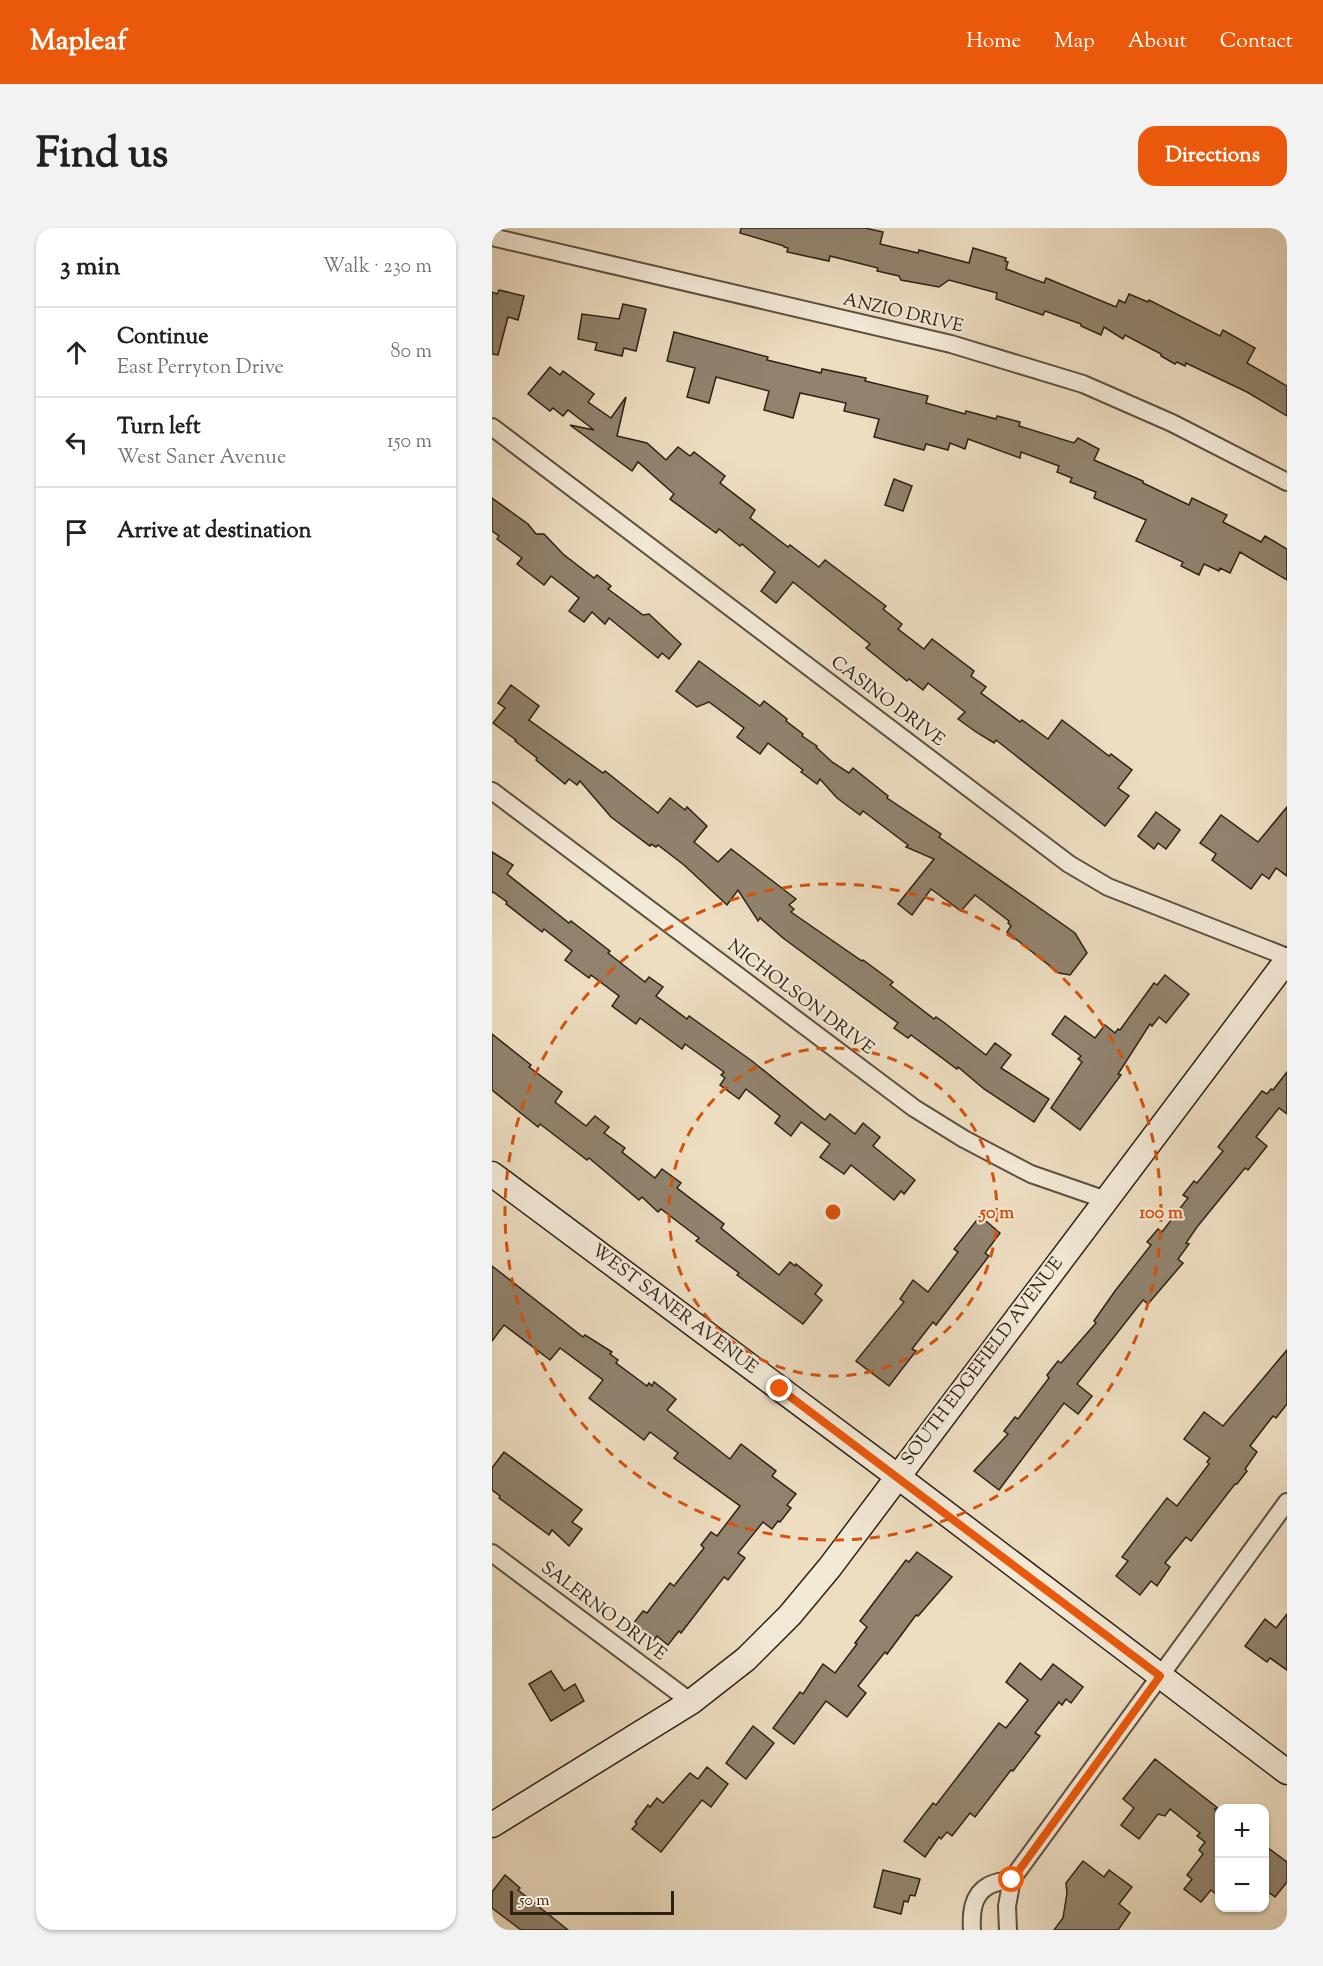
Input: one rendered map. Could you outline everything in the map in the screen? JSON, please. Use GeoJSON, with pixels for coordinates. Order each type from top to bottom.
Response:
{"type":"FeatureCollection","features":[{"type":"Feature","properties":{"kind":"street","name":"ANZIO DRIVE"},"geometry":{"type":"LineString","coordinates":[[492,237],[951,344],[1083,384],[1172,423],[1287,482]]}},
{"type":"Feature","properties":{"kind":"street","name":"CASINO DRIVE"},"geometry":{"type":"LineString","coordinates":[[492,427],[1069,864],[1117,891],[1287,959]]}},
{"type":"Feature","properties":{"kind":"street","name":"NICHOLSON DRIVE"},"geometry":{"type":"LineString","coordinates":[[492,791],[914,1108],[964,1139],[1031,1174],[1106,1200]]}},
{"type":"Feature","properties":{"kind":"street","name":"SOUTH EDGEFIELD AVENUE"},"geometry":{"type":"LineString","coordinates":[[492,1825],[691,1702],[746,1659],[790,1615],[830,1567],[1287,959]]}},
{"type":"Feature","properties":{"kind":"street","name":"WEST SANER AVENUE"},"geometry":{"type":"LineString","coordinates":[[492,1174],[897,1476],[1287,1772]]}},
{"type":"Feature","properties":{"kind":"street"},"geometry":{"type":"LineString","coordinates":[[1008,1930],[1007,1906],[1012,1880],[1287,1502]]}},
{"type":"Feature","properties":{"kind":"street","name":"SALERNO DRIVE"},"geometry":{"type":"LineString","coordinates":[[492,1553],[691,1702]]}},
{"type":"Feature","properties":{"kind":"street"},"geometry":{"type":"LineString","coordinates":[[972,1930],[971,1912],[977,1897],[988,1886],[1012,1880]]}},
{"type":"Feature","properties":{"kind":"building"},"geometry":{"type":"Polygon","coordinates":[[[741,228],[865,228],[883,232],[880,244],[918,253],[919,250],[969,263],[973,248],[1006,258],[1005,261],[1008,262],[1006,269],[1044,283],[1046,278],[1116,307],[1119,300],[1125,303],[1129,294],[1148,302],[1149,300],[1220,336],[1223,330],[1255,348],[1247,363],[1287,386],[1287,416],[1247,392],[1186,363],[1185,366],[1177,362],[1175,364],[1125,335],[1123,339],[1104,327],[1101,335],[1081,324],[1045,311],[1043,315],[996,299],[997,293],[949,280],[939,287],[901,280],[899,276],[877,271],[878,268],[830,256],[829,261],[787,252],[788,248],[784,246],[740,233],[741,228]]]}},
{"type":"Feature","properties":{"kind":"building"},"geometry":{"type":"Polygon","coordinates":[[[499,290],[524,296],[518,320],[508,317],[498,355],[492,354],[492,292],[497,294],[499,290]]]}},
{"type":"Feature","properties":{"kind":"building"},"geometry":{"type":"Polygon","coordinates":[[[623,304],[646,309],[636,351],[624,348],[622,356],[595,350],[597,343],[578,339],[582,314],[619,319],[623,304]]]}},
{"type":"Feature","properties":{"kind":"building"},"geometry":{"type":"Polygon","coordinates":[[[674,332],[768,357],[767,360],[821,373],[822,369],[866,378],[865,381],[928,396],[926,403],[965,414],[966,411],[996,419],[997,416],[1020,422],[1019,426],[1074,443],[1078,438],[1099,449],[1094,460],[1143,481],[1189,505],[1192,498],[1227,515],[1223,522],[1261,542],[1265,536],[1287,549],[1287,580],[1240,552],[1230,573],[1204,564],[1199,575],[1181,566],[1183,562],[1136,541],[1146,520],[1094,498],[1096,492],[1070,482],[1072,478],[1057,472],[1059,466],[1021,452],[1020,458],[968,439],[965,449],[950,443],[948,450],[926,444],[924,450],[874,437],[879,419],[844,411],[846,403],[800,393],[793,418],[764,410],[769,391],[716,377],[709,403],[687,397],[695,368],[667,361],[674,332]]]}},
{"type":"Feature","properties":{"kind":"building"},"geometry":{"type":"Polygon","coordinates":[[[550,367],[560,375],[563,371],[594,394],[588,402],[611,418],[626,397],[617,436],[647,443],[666,460],[678,447],[690,456],[694,452],[725,476],[720,483],[755,510],[750,518],[819,567],[825,560],[886,606],[883,609],[902,624],[898,629],[924,649],[932,639],[974,671],[971,676],[986,687],[981,693],[1020,722],[1022,720],[1048,739],[1062,720],[1109,756],[1111,754],[1132,770],[1118,788],[1129,796],[1105,826],[996,740],[994,743],[958,719],[965,712],[928,683],[923,690],[909,679],[907,681],[866,648],[870,644],[793,582],[776,603],[761,591],[775,572],[742,544],[740,546],[719,529],[716,533],[670,499],[674,494],[638,462],[632,471],[570,425],[594,430],[568,410],[563,416],[553,408],[550,411],[528,394],[550,367]]]}},
{"type":"Feature","properties":{"kind":"building"},"geometry":{"type":"Polygon","coordinates":[[[894,479],[912,486],[903,511],[885,505],[894,479]]]}},
{"type":"Feature","properties":{"kind":"building"},"geometry":{"type":"Polygon","coordinates":[[[492,498],[528,524],[536,534],[544,534],[563,554],[594,578],[597,575],[611,586],[608,589],[643,615],[649,614],[681,644],[669,659],[662,653],[658,658],[609,618],[605,624],[592,612],[584,622],[569,611],[579,598],[551,576],[544,585],[517,564],[522,558],[497,539],[499,536],[492,531],[492,498]]]}},
{"type":"Feature","properties":{"kind":"building"},"geometry":{"type":"Polygon","coordinates":[[[699,661],[760,706],[764,701],[787,719],[786,721],[817,746],[832,762],[849,773],[853,768],[888,796],[887,798],[941,834],[939,837],[1075,933],[1087,953],[1070,975],[1059,973],[1007,932],[1011,926],[1009,921],[975,895],[961,911],[931,889],[912,915],[898,904],[934,859],[906,847],[908,845],[863,811],[860,815],[837,798],[820,779],[817,784],[768,743],[760,754],[737,737],[744,728],[709,702],[697,707],[676,691],[699,661]]]}},
{"type":"Feature","properties":{"kind":"building"},"geometry":{"type":"Polygon","coordinates":[[[511,685],[539,706],[529,720],[603,773],[605,771],[658,813],[670,798],[685,810],[687,807],[707,826],[694,842],[718,862],[731,849],[796,899],[789,905],[794,909],[791,912],[893,982],[890,985],[934,1019],[936,1017],[942,1021],[986,1055],[995,1043],[1011,1055],[1001,1068],[1049,1099],[1034,1122],[984,1089],[958,1067],[957,1069],[911,1035],[908,1038],[894,1028],[898,1023],[783,938],[760,918],[758,921],[738,890],[727,905],[684,865],[658,845],[656,847],[651,844],[650,846],[611,817],[580,781],[577,785],[569,779],[565,784],[536,760],[537,758],[493,723],[505,708],[498,703],[511,685]]]}},
{"type":"Feature","properties":{"kind":"building"},"geometry":{"type":"Polygon","coordinates":[[[1287,807],[1287,876],[1276,868],[1269,879],[1262,874],[1251,889],[1212,860],[1216,854],[1200,843],[1221,815],[1258,842],[1287,807]]]}},
{"type":"Feature","properties":{"kind":"building"},"geometry":{"type":"Polygon","coordinates":[[[1156,812],[1180,830],[1166,849],[1158,843],[1154,849],[1138,836],[1156,812]]]}},
{"type":"Feature","properties":{"kind":"building"},"geometry":{"type":"Polygon","coordinates":[[[492,852],[513,865],[507,874],[569,923],[571,921],[610,951],[608,953],[645,982],[649,977],[663,987],[656,996],[687,1019],[689,1016],[752,1061],[825,1120],[830,1114],[855,1134],[863,1123],[880,1137],[873,1146],[915,1180],[904,1194],[901,1191],[894,1200],[851,1165],[844,1174],[820,1157],[830,1144],[801,1122],[791,1136],[775,1123],[780,1116],[746,1089],[739,1099],[720,1085],[725,1078],[721,1075],[724,1072],[685,1044],[682,1049],[640,1018],[636,1024],[612,1006],[619,996],[591,975],[589,978],[565,960],[572,951],[544,929],[542,932],[506,904],[507,902],[492,893],[492,852]]]}},
{"type":"Feature","properties":{"kind":"building"},"geometry":{"type":"Polygon","coordinates":[[[1165,975],[1189,994],[1166,1023],[1159,1017],[1152,1026],[1150,1024],[1118,1074],[1121,1075],[1080,1130],[1051,1108],[1082,1062],[1078,1059],[1081,1056],[1052,1034],[1065,1016],[1095,1038],[1105,1025],[1115,1033],[1118,1029],[1120,1030],[1154,983],[1157,985],[1165,975]]]}},
{"type":"Feature","properties":{"kind":"building"},"geometry":{"type":"Polygon","coordinates":[[[492,1034],[531,1065],[529,1067],[562,1092],[555,1102],[586,1126],[595,1116],[609,1127],[604,1133],[625,1148],[622,1152],[655,1178],[662,1169],[681,1183],[677,1188],[724,1224],[721,1228],[779,1275],[790,1262],[795,1266],[796,1264],[822,1285],[815,1294],[822,1300],[803,1324],[737,1275],[739,1273],[696,1241],[699,1238],[661,1209],[658,1212],[642,1197],[639,1200],[589,1158],[587,1160],[540,1124],[538,1127],[492,1090],[492,1034]]]}},
{"type":"Feature","properties":{"kind":"building"},"geometry":{"type":"Polygon","coordinates":[[[1287,1072],[1287,1114],[1279,1108],[1256,1137],[1267,1146],[1248,1170],[1245,1168],[1197,1227],[1186,1243],[1189,1244],[1178,1259],[1183,1263],[1148,1304],[1143,1300],[1077,1384],[1092,1396],[1078,1414],[1064,1403],[999,1490],[974,1471],[1008,1434],[1004,1431],[1015,1417],[1018,1419],[1049,1378],[1047,1375],[1058,1361],[1061,1363],[1096,1323],[1094,1321],[1115,1291],[1151,1245],[1147,1242],[1158,1229],[1162,1232],[1188,1198],[1183,1195],[1194,1181],[1197,1183],[1223,1151],[1218,1147],[1262,1091],[1267,1094],[1271,1089],[1273,1090],[1287,1072]]]}},
{"type":"Feature","properties":{"kind":"building"},"geometry":{"type":"Polygon","coordinates":[[[980,1216],[1000,1233],[985,1253],[989,1256],[936,1325],[933,1322],[912,1349],[916,1351],[889,1386],[856,1361],[904,1302],[900,1299],[913,1280],[928,1292],[958,1252],[954,1249],[980,1216]]]}},
{"type":"Feature","properties":{"kind":"building"},"geometry":{"type":"Polygon","coordinates":[[[492,1266],[583,1337],[585,1335],[612,1352],[610,1354],[618,1360],[616,1363],[647,1386],[649,1383],[652,1386],[654,1382],[676,1399],[667,1410],[730,1459],[741,1444],[776,1471],[772,1476],[796,1494],[787,1505],[791,1508],[772,1529],[763,1522],[738,1553],[745,1558],[728,1580],[724,1577],[681,1633],[679,1631],[668,1645],[657,1636],[654,1640],[633,1624],[643,1611],[647,1613],[670,1583],[674,1586],[704,1548],[701,1545],[711,1532],[717,1536],[740,1506],[674,1458],[678,1453],[650,1432],[644,1440],[589,1398],[603,1380],[560,1348],[550,1360],[504,1325],[492,1341],[492,1266]]]}},
{"type":"Feature","properties":{"kind":"building"},"geometry":{"type":"Polygon","coordinates":[[[1287,1350],[1287,1404],[1276,1418],[1273,1416],[1250,1446],[1257,1452],[1245,1469],[1247,1471],[1191,1541],[1186,1537],[1165,1563],[1170,1567],[1157,1586],[1151,1581],[1140,1595],[1116,1576],[1128,1561],[1122,1557],[1167,1498],[1177,1506],[1209,1464],[1207,1462],[1210,1458],[1184,1439],[1204,1412],[1223,1426],[1287,1350]]]}},
{"type":"Feature","properties":{"kind":"building"},"geometry":{"type":"Polygon","coordinates":[[[504,1452],[582,1510],[572,1522],[582,1529],[569,1546],[552,1530],[549,1535],[499,1498],[500,1496],[492,1490],[492,1468],[504,1452]]]}},
{"type":"Feature","properties":{"kind":"building"},"geometry":{"type":"Polygon","coordinates":[[[917,1552],[952,1577],[918,1616],[916,1615],[887,1654],[885,1652],[858,1686],[866,1693],[847,1717],[826,1701],[794,1744],[773,1728],[800,1692],[803,1694],[823,1664],[835,1673],[867,1627],[860,1621],[906,1560],[909,1562],[917,1552]]]}},
{"type":"Feature","properties":{"kind":"building"},"geometry":{"type":"Polygon","coordinates":[[[1287,1614],[1287,1670],[1270,1658],[1267,1662],[1245,1646],[1265,1619],[1276,1628],[1287,1614]]]}},
{"type":"Feature","properties":{"kind":"building"},"geometry":{"type":"Polygon","coordinates":[[[1020,1663],[1041,1680],[1053,1664],[1083,1687],[1071,1703],[1066,1699],[1062,1705],[1059,1702],[1035,1733],[1040,1736],[975,1817],[970,1813],[952,1836],[947,1832],[941,1839],[939,1837],[925,1857],[904,1841],[933,1803],[936,1805],[999,1723],[1006,1728],[1028,1700],[1006,1682],[1020,1663]]]}},
{"type":"Feature","properties":{"kind":"building"},"geometry":{"type":"Polygon","coordinates":[[[551,1671],[564,1691],[575,1684],[584,1701],[551,1721],[529,1684],[551,1671]]]}},
{"type":"Feature","properties":{"kind":"building"},"geometry":{"type":"Polygon","coordinates":[[[753,1726],[774,1743],[746,1779],[726,1763],[753,1726]]]}},
{"type":"Feature","properties":{"kind":"building"},"geometry":{"type":"Polygon","coordinates":[[[1155,1759],[1215,1806],[1215,1893],[1211,1890],[1201,1902],[1184,1889],[1192,1879],[1187,1875],[1203,1854],[1199,1850],[1205,1842],[1197,1836],[1200,1833],[1170,1809],[1165,1816],[1158,1814],[1139,1839],[1121,1825],[1134,1808],[1123,1799],[1155,1759]]]}},
{"type":"Feature","properties":{"kind":"building"},"geometry":{"type":"Polygon","coordinates":[[[707,1767],[728,1784],[711,1807],[702,1800],[661,1852],[632,1829],[648,1805],[650,1807],[657,1798],[663,1803],[690,1773],[698,1779],[707,1767]]]}},
{"type":"Feature","properties":{"kind":"building"},"geometry":{"type":"Polygon","coordinates":[[[1269,1849],[1287,1862],[1287,1882],[1275,1897],[1269,1893],[1269,1849]]]}},
{"type":"Feature","properties":{"kind":"building"},"geometry":{"type":"Polygon","coordinates":[[[1083,1861],[1104,1877],[1109,1870],[1132,1887],[1119,1904],[1130,1913],[1118,1930],[1054,1930],[1063,1918],[1067,1893],[1066,1883],[1083,1861]]]}},
{"type":"Feature","properties":{"kind":"building"},"geometry":{"type":"Polygon","coordinates":[[[883,1870],[920,1879],[915,1896],[910,1895],[908,1902],[904,1901],[901,1914],[874,1907],[883,1870]]]}},
{"type":"Feature","properties":{"kind":"building"},"geometry":{"type":"Polygon","coordinates":[[[505,1875],[520,1888],[518,1890],[568,1930],[521,1930],[492,1908],[492,1892],[505,1875]]]}},
{"type":"Feature","properties":{"kind":"route"},"geometry":{"type":"LineString","coordinates":[[780,1389],[1160,1676],[1012,1880]]}}]}
